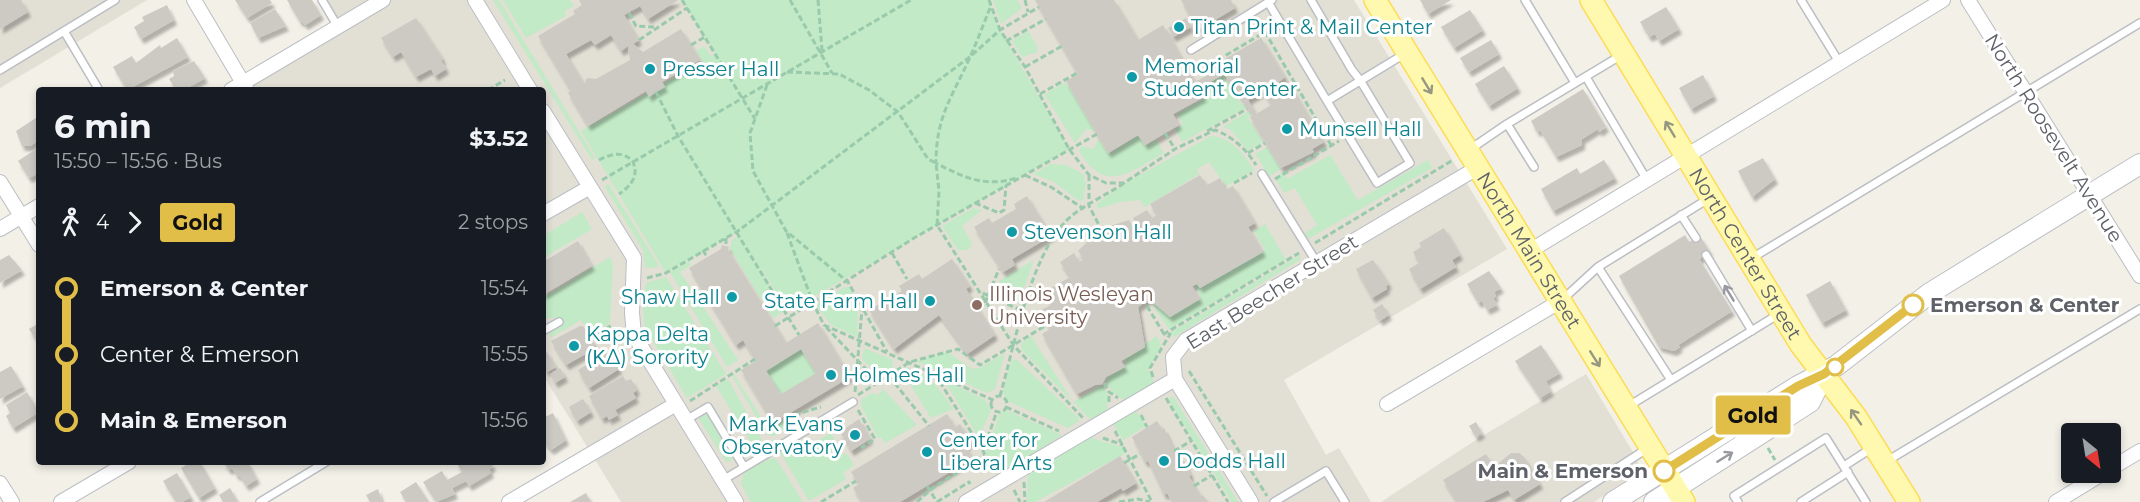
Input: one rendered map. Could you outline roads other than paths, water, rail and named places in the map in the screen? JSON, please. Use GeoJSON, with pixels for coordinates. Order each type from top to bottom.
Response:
{"type":"FeatureCollection","features":[{"type":"Feature","properties":{"kind":"main road","name":"North Center Street"},"geometry":{"type":"LineString","coordinates":[[1591,0],[1781,313],[1880,454],[1910,502]]}},
{"type":"Feature","properties":{"kind":"main road","name":"North Main Street"},"geometry":{"type":"LineString","coordinates":[[1378,1],[1528,252],[1674,487]]}},
{"type":"Feature","properties":{"kind":"street"},"geometry":{"type":"LineString","coordinates":[[194,0],[239,87]]}},
{"type":"Feature","properties":{"kind":"street"},"geometry":{"type":"LineString","coordinates":[[242,87],[383,0]]}},
{"type":"Feature","properties":{"kind":"street"},"geometry":{"type":"LineString","coordinates":[[475,0],[528,87]]}},
{"type":"Feature","properties":{"kind":"street"},"geometry":{"type":"LineString","coordinates":[[1528,252],[1943,0]]}},
{"type":"Feature","properties":{"kind":"street","name":"North Roosevelt Avenue"},"geometry":{"type":"LineString","coordinates":[[1968,0],[2140,276]]}},
{"type":"Feature","properties":{"kind":"street"},"geometry":{"type":"LineString","coordinates":[[546,116],[634,258],[632,313],[634,334],[736,502]]}},
{"type":"Feature","properties":{"kind":"street","name":"East Beecher Street"},"geometry":{"type":"LineString","coordinates":[[1175,379],[1173,357],[1186,340],[1317,263],[1472,160]]}},
{"type":"Feature","properties":{"kind":"street"},"geometry":{"type":"LineString","coordinates":[[1654,502],[1798,386],[1824,374],[1930,293],[2140,164]]}},
{"type":"Feature","properties":{"kind":"street"},"geometry":{"type":"LineString","coordinates":[[0,182],[36,240]]}},
{"type":"Feature","properties":{"kind":"street"},"geometry":{"type":"LineString","coordinates":[[546,212],[590,187]]}},
{"type":"Feature","properties":{"kind":"street"},"geometry":{"type":"LineString","coordinates":[[0,229],[36,208]]}},
{"type":"Feature","properties":{"kind":"street"},"geometry":{"type":"LineString","coordinates":[[1387,404],[1559,302]]}},
{"type":"Feature","properties":{"kind":"street"},"geometry":{"type":"LineString","coordinates":[[966,502],[1175,379],[1251,502]]}},
{"type":"Feature","properties":{"kind":"street"},"geometry":{"type":"LineString","coordinates":[[509,502],[524,498],[680,411]]}},
{"type":"Feature","properties":{"kind":"street"},"geometry":{"type":"LineString","coordinates":[[2121,462],[2140,451]]}},
{"type":"Feature","properties":{"kind":"street"},"geometry":{"type":"LineString","coordinates":[[61,502],[124,465]]}},
{"type":"Feature","properties":{"kind":"street"},"geometry":{"type":"LineString","coordinates":[[0,483],[12,502]]}},
{"type":"Feature","properties":{"kind":"street"},"geometry":{"type":"LineString","coordinates":[[2056,502],[2087,483]]}},
{"type":"Feature","properties":{"kind":"street"},"geometry":{"type":"LineString","coordinates":[[1613,502],[1674,487]]}},
{"type":"Feature","properties":{"kind":"lane"},"geometry":{"type":"LineString","coordinates":[[0,70],[115,0]]}},
{"type":"Feature","properties":{"kind":"lane"},"geometry":{"type":"LineString","coordinates":[[322,0],[338,27]]}},
{"type":"Feature","properties":{"kind":"lane"},"geometry":{"type":"LineString","coordinates":[[1191,50],[1270,1],[1377,183],[1410,163],[1311,0]]}},
{"type":"Feature","properties":{"kind":"lane"},"geometry":{"type":"LineString","coordinates":[[1525,0],[1575,83]]}},
{"type":"Feature","properties":{"kind":"lane"},"geometry":{"type":"LineString","coordinates":[[1801,0],[1839,62]]}},
{"type":"Feature","properties":{"kind":"lane"},"geometry":{"type":"LineString","coordinates":[[1749,260],[2140,23]]}},
{"type":"Feature","properties":{"kind":"lane"},"geometry":{"type":"LineString","coordinates":[[63,31],[97,87]]}},
{"type":"Feature","properties":{"kind":"lane"},"geometry":{"type":"LineString","coordinates":[[1327,101],[1407,53]]}},
{"type":"Feature","properties":{"kind":"lane"},"geometry":{"type":"LineString","coordinates":[[1472,160],[1507,124],[1624,54]]}},
{"type":"Feature","properties":{"kind":"lane"},"geometry":{"type":"LineString","coordinates":[[1586,77],[1647,180]]}},
{"type":"Feature","properties":{"kind":"lane"},"geometry":{"type":"LineString","coordinates":[[1507,124],[1534,167]]}},
{"type":"Feature","properties":{"kind":"lane"},"geometry":{"type":"LineString","coordinates":[[1262,174],[1317,263]]}},
{"type":"Feature","properties":{"kind":"lane"},"geometry":{"type":"LineString","coordinates":[[1559,302],[1598,267],[1711,198]]}},
{"type":"Feature","properties":{"kind":"lane"},"geometry":{"type":"LineString","coordinates":[[1681,215],[1696,238]]}},
{"type":"Feature","properties":{"kind":"lane"},"geometry":{"type":"LineString","coordinates":[[1706,255],[1752,331]]}},
{"type":"Feature","properties":{"kind":"lane"},"geometry":{"type":"LineString","coordinates":[[1598,267],[1671,380]]}},
{"type":"Feature","properties":{"kind":"lane"},"geometry":{"type":"LineString","coordinates":[[1801,502],[1846,469],[1880,454],[2140,309]]}},
{"type":"Feature","properties":{"kind":"lane"},"geometry":{"type":"LineString","coordinates":[[1625,408],[1781,313]]}},
{"type":"Feature","properties":{"kind":"lane"},"geometry":{"type":"LineString","coordinates":[[546,329],[559,322]]}},
{"type":"Feature","properties":{"kind":"lane"},"geometry":{"type":"LineString","coordinates":[[723,480],[854,399]]}},
{"type":"Feature","properties":{"kind":"lane"},"geometry":{"type":"LineString","coordinates":[[680,411],[708,407],[744,467]]}},
{"type":"Feature","properties":{"kind":"lane"},"geometry":{"type":"LineString","coordinates":[[1738,502],[1734,496],[1826,438],[1866,502]]}},
{"type":"Feature","properties":{"kind":"lane"},"geometry":{"type":"LineString","coordinates":[[1564,502],[1649,447]]}},
{"type":"Feature","properties":{"kind":"lane"},"geometry":{"type":"LineString","coordinates":[[260,502],[321,465]]}},
{"type":"Feature","properties":{"kind":"lane"},"geometry":{"type":"LineString","coordinates":[[1272,502],[1326,471],[1345,502]]}},
{"type":"Feature","properties":{"kind":"place","name":"Titan Print & Mail Center"},"geometry":{"type":"Point","coordinates":[1179,27]}},
{"type":"Feature","properties":{"kind":"place","name":"Presser Hall"},"geometry":{"type":"Point","coordinates":[650,69]}},
{"type":"Feature","properties":{"kind":"place","name":"Memorial Student Center"},"geometry":{"type":"Point","coordinates":[1132,77]}},
{"type":"Feature","properties":{"kind":"place","name":"Munsell Hall"},"geometry":{"type":"Point","coordinates":[1287,129]}},
{"type":"Feature","properties":{"kind":"place","name":"Stevenson Hall"},"geometry":{"type":"Point","coordinates":[1012,232]}},
{"type":"Feature","properties":{"kind":"place","name":"Shaw Hall"},"geometry":{"type":"Point","coordinates":[732,297]}},
{"type":"Feature","properties":{"kind":"place","name":"State Farm Hall"},"geometry":{"type":"Point","coordinates":[930,301]}},
{"type":"Feature","properties":{"kind":"place","name":"Illinois Wesleyan University"},"geometry":{"type":"Point","coordinates":[977,305]}},
{"type":"Feature","properties":{"kind":"place","name":"Emerson & Center"},"geometry":{"type":"Point","coordinates":[1913,305]}},
{"type":"Feature","properties":{"kind":"place","name":"Kappa Delta (ΚΔ) Sorority"},"geometry":{"type":"Point","coordinates":[574,346]}},
{"type":"Feature","properties":{"kind":"place","name":"Holmes Hall"},"geometry":{"type":"Point","coordinates":[831,375]}},
{"type":"Feature","properties":{"kind":"place","name":"Mark Evans Observatory"},"geometry":{"type":"Point","coordinates":[855,435]}},
{"type":"Feature","properties":{"kind":"place","name":"Center for Liberal Arts"},"geometry":{"type":"Point","coordinates":[927,452]}},
{"type":"Feature","properties":{"kind":"place","name":"Dodds Hall"},"geometry":{"type":"Point","coordinates":[1164,461]}},
{"type":"Feature","properties":{"kind":"place","name":"Main & Emerson"},"geometry":{"type":"Point","coordinates":[1664,471]}}]}
